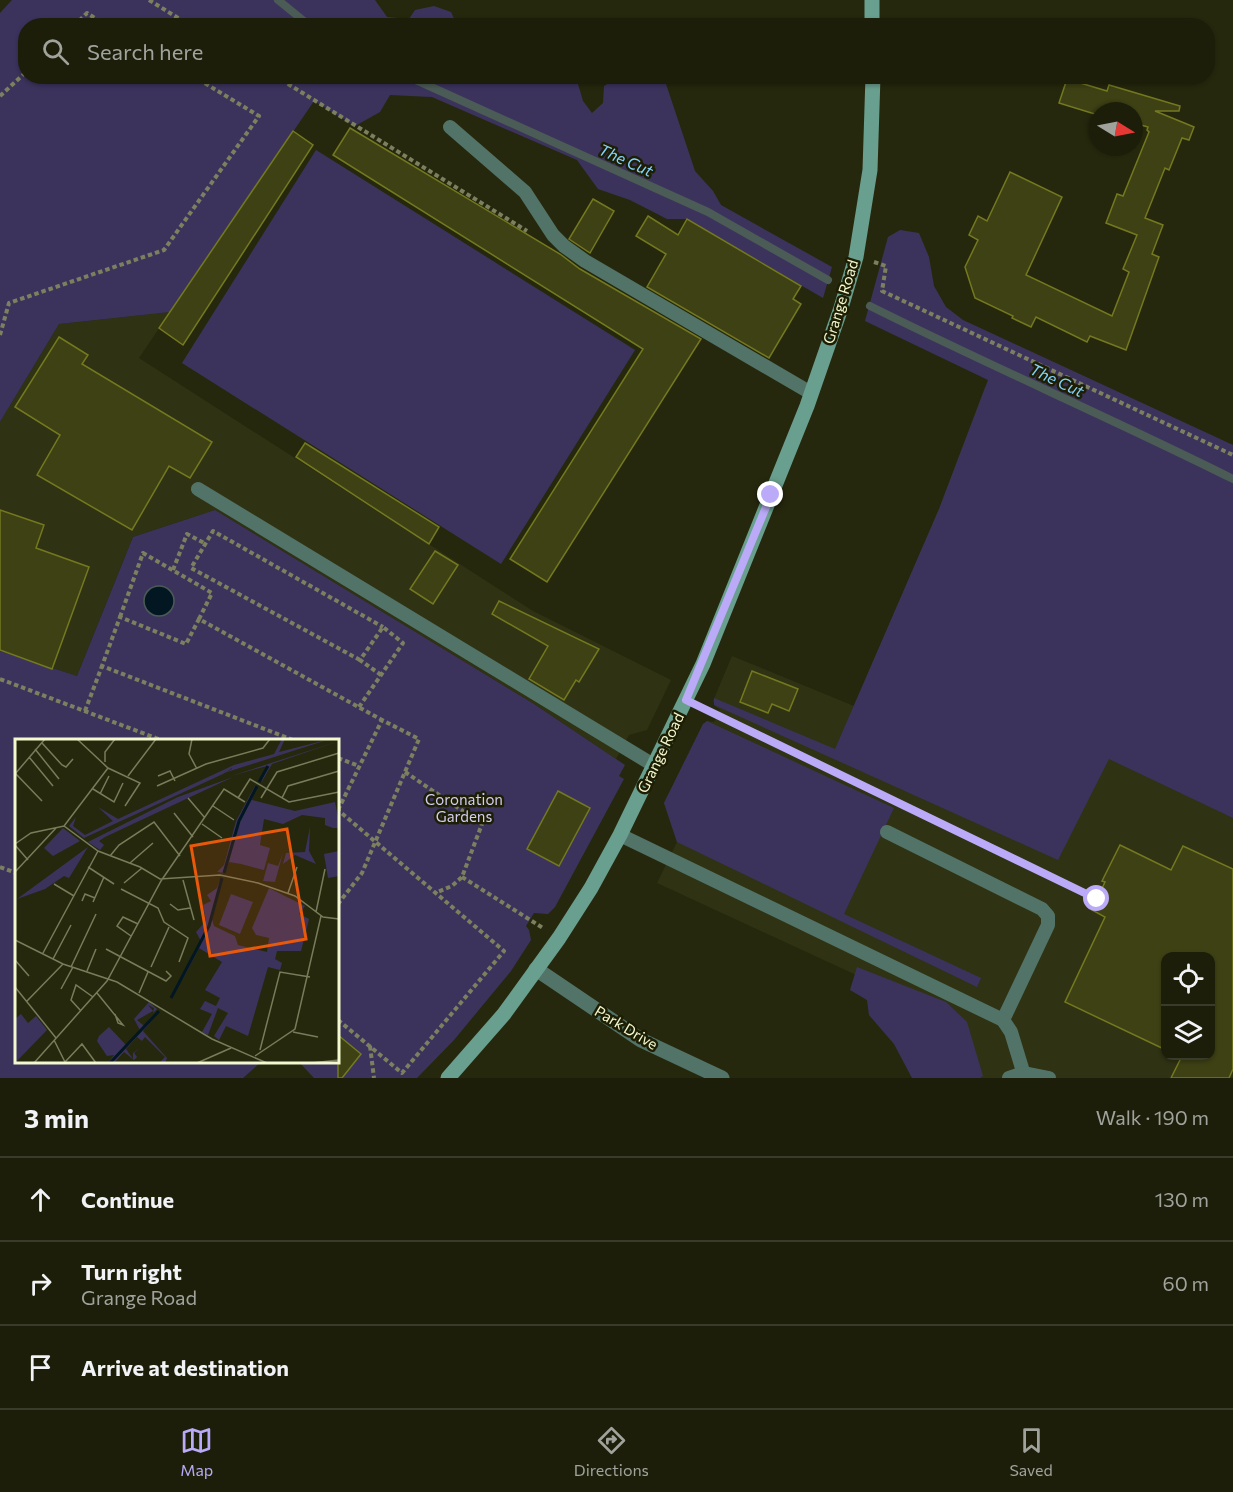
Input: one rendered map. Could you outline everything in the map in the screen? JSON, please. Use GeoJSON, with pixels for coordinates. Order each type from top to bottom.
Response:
{"type":"FeatureCollection","features":[{"type":"Feature","properties":{"kind":"main road"},"geometry":{"type":"LineString","coordinates":[[872,0],[872,18]]}},
{"type":"Feature","properties":{"kind":"main road","name":"Grange Road"},"geometry":{"type":"LineString","coordinates":[[448,1078],[490,1032],[559,938],[591,888],[655,766],[702,664],[811,393],[841,308],[856,257],[870,170],[873,84]]}},
{"type":"Feature","properties":{"kind":"street","name":"Park Drive"},"geometry":{"type":"LineString","coordinates":[[536,969],[641,1040],[722,1078]]}},
{"type":"Feature","properties":{"kind":"lane"},"geometry":{"type":"LineString","coordinates":[[450,127],[525,192],[553,235],[564,246],[585,261],[811,393]]}},
{"type":"Feature","properties":{"kind":"lane"},"geometry":{"type":"LineString","coordinates":[[198,489],[655,766]]}},
{"type":"Feature","properties":{"kind":"lane"},"geometry":{"type":"LineString","coordinates":[[887,832],[1042,909],[1048,916],[1048,925],[1003,1020]]}},
{"type":"Feature","properties":{"kind":"lane"},"geometry":{"type":"LineString","coordinates":[[620,835],[1003,1020],[1011,1032],[1024,1076]]}},
{"type":"Feature","properties":{"kind":"lane"},"geometry":{"type":"LineString","coordinates":[[1009,1078],[1024,1076],[1049,1078]]}},
{"type":"Feature","properties":{"kind":"path"},"geometry":{"type":"LineString","coordinates":[[149,0],[178,18]]}},
{"type":"Feature","properties":{"kind":"path"},"geometry":{"type":"LineString","coordinates":[[82,18],[87,13],[95,18]]}},
{"type":"Feature","properties":{"kind":"path"},"geometry":{"type":"LineString","coordinates":[[0,96],[18,79]]}},
{"type":"Feature","properties":{"kind":"path"},"geometry":{"type":"LineString","coordinates":[[0,335],[9,303],[164,250],[259,116],[206,84]]}},
{"type":"Feature","properties":{"kind":"path"},"geometry":{"type":"LineString","coordinates":[[856,257],[886,266],[882,291],[1233,455]]}},
{"type":"Feature","properties":{"kind":"path"},"geometry":{"type":"LineString","coordinates":[[359,707],[381,675],[403,643],[383,627],[213,531],[190,568],[360,660],[381,675]]}},
{"type":"Feature","properties":{"kind":"path"},"geometry":{"type":"LineString","coordinates":[[173,570],[187,534],[206,544]]}},
{"type":"Feature","properties":{"kind":"path"},"geometry":{"type":"LineString","coordinates":[[85,711],[143,553],[212,594],[186,644],[120,617]]}},
{"type":"Feature","properties":{"kind":"path"},"geometry":{"type":"LineString","coordinates":[[199,619],[419,739],[362,873],[339,902]]}},
{"type":"Feature","properties":{"kind":"path"},"geometry":{"type":"LineString","coordinates":[[360,660],[383,627]]}},
{"type":"Feature","properties":{"kind":"path"},"geometry":{"type":"LineString","coordinates":[[102,666],[288,739]]}},
{"type":"Feature","properties":{"kind":"path"},"geometry":{"type":"LineString","coordinates":[[0,679],[156,739]]}},
{"type":"Feature","properties":{"kind":"path"},"geometry":{"type":"LineString","coordinates":[[686,700],[1097,899]]}},
{"type":"Feature","properties":{"kind":"path"},"geometry":{"type":"LineString","coordinates":[[339,808],[382,720]]}},
{"type":"Feature","properties":{"kind":"path"},"geometry":{"type":"LineString","coordinates":[[339,758],[359,766]]}},
{"type":"Feature","properties":{"kind":"path"},"geometry":{"type":"LineString","coordinates":[[405,772],[482,824],[462,877],[452,886],[435,893]]}},
{"type":"Feature","properties":{"kind":"path"},"geometry":{"type":"LineString","coordinates":[[339,811],[504,951],[402,1073],[339,1021]]}},
{"type":"Feature","properties":{"kind":"path"},"geometry":{"type":"LineString","coordinates":[[0,867],[15,873]]}},
{"type":"Feature","properties":{"kind":"path"},"geometry":{"type":"LineString","coordinates":[[462,877],[559,938]]}},
{"type":"Feature","properties":{"kind":"path"},"geometry":{"type":"LineString","coordinates":[[370,1046],[374,1078]]}},
{"type":"Feature","properties":{"kind":"shaded area"},"geometry":{"type":"Polygon","coordinates":[[[170,312],[139,358],[533,611],[671,680],[647,730],[629,735],[616,759],[534,704],[215,510],[133,537],[77,676],[0,651],[0,422],[59,324],[170,312]]]}},
{"type":"Feature","properties":{"kind":"shaded area"},"geometry":{"type":"Polygon","coordinates":[[[985,387],[1233,504],[1233,1078],[944,1078],[893,992],[657,883],[677,842],[664,803],[703,724],[707,721],[714,722],[717,716],[720,709],[713,701],[732,656],[854,706],[939,509],[985,387]]]}},
{"type":"Feature","properties":{"kind":"green space"},"geometry":{"type":"Polygon","coordinates":[[[12,0],[375,0],[387,17],[398,18],[18,18],[18,84],[578,84],[583,101],[592,113],[603,103],[604,86],[607,84],[666,84],[695,171],[713,191],[721,205],[832,267],[823,298],[687,219],[667,219],[630,200],[598,189],[577,160],[432,97],[390,95],[380,112],[355,126],[314,101],[170,312],[59,324],[0,422],[0,13],[12,0]]]}},
{"type":"Feature","properties":{"kind":"green space"},"geometry":{"type":"Polygon","coordinates":[[[434,6],[451,12],[454,18],[410,18],[415,10],[434,6]]]}},
{"type":"Feature","properties":{"kind":"green space"},"geometry":{"type":"Polygon","coordinates":[[[316,150],[635,350],[501,564],[182,363],[316,150]]]}},
{"type":"Feature","properties":{"kind":"green space"},"geometry":{"type":"Polygon","coordinates":[[[900,230],[919,233],[929,257],[934,286],[946,307],[963,320],[1233,445],[1233,818],[1109,759],[1058,860],[714,705],[714,698],[835,749],[939,509],[988,380],[865,321],[888,237],[900,230]]]}},
{"type":"Feature","properties":{"kind":"green space","name":"Coronation Gardens"},"geometry":{"type":"Polygon","coordinates":[[[215,510],[534,704],[625,765],[619,776],[624,779],[555,907],[548,914],[534,913],[526,926],[531,940],[511,971],[454,1040],[417,1078],[314,1078],[300,1063],[339,1063],[339,739],[15,739],[15,1063],[260,1063],[243,1078],[0,1078],[0,651],[77,676],[133,537],[215,510]]]}},
{"type":"Feature","properties":{"kind":"green space"},"geometry":{"type":"Polygon","coordinates":[[[707,721],[894,808],[844,914],[981,978],[977,987],[677,842],[664,803],[703,724],[707,721]]]}},
{"type":"Feature","properties":{"kind":"green space"},"geometry":{"type":"Polygon","coordinates":[[[857,967],[946,1002],[967,1022],[983,1076],[980,1078],[912,1078],[894,1044],[869,1015],[867,1000],[850,990],[857,967]]]}},
{"type":"Feature","properties":{"kind":"water"},"geometry":{"type":"Polygon","coordinates":[[[159,586],[170,590],[174,601],[170,612],[159,616],[148,612],[144,601],[148,590],[159,586]]]}},
{"type":"Feature","properties":{"kind":"building"},"geometry":{"type":"Polygon","coordinates":[[[1065,84],[1084,84],[1107,91],[1109,85],[1180,106],[1179,111],[1155,111],[1194,127],[1189,140],[1182,138],[1169,170],[1165,168],[1145,218],[1163,225],[1152,254],[1159,257],[1126,350],[1090,336],[1087,342],[1036,317],[1031,327],[1012,318],[1013,316],[975,298],[965,267],[978,240],[969,235],[978,216],[987,221],[1010,172],[1062,197],[1026,275],[1112,316],[1129,272],[1123,269],[1137,235],[1106,223],[1117,194],[1123,196],[1139,156],[1143,156],[1143,147],[1149,132],[1148,127],[1143,126],[1143,102],[1089,102],[1089,112],[1059,103],[1065,84]]]}},
{"type":"Feature","properties":{"kind":"building"},"geometry":{"type":"Polygon","coordinates":[[[350,128],[560,254],[580,269],[701,339],[547,582],[510,559],[643,349],[333,155],[350,128]]]}},
{"type":"Feature","properties":{"kind":"building"},"geometry":{"type":"Polygon","coordinates":[[[293,131],[313,145],[183,345],[159,328],[293,131]]]}},
{"type":"Feature","properties":{"kind":"building"},"geometry":{"type":"Polygon","coordinates":[[[593,199],[614,211],[590,253],[569,239],[593,199]]]}},
{"type":"Feature","properties":{"kind":"building"},"geometry":{"type":"Polygon","coordinates":[[[648,216],[678,235],[687,219],[801,286],[793,299],[801,304],[769,358],[647,287],[666,254],[636,236],[648,216]]]}},
{"type":"Feature","properties":{"kind":"building"},"geometry":{"type":"Polygon","coordinates":[[[59,337],[88,355],[82,364],[212,442],[190,478],[169,466],[132,530],[37,475],[60,435],[15,407],[59,337]]]}},
{"type":"Feature","properties":{"kind":"building"},"geometry":{"type":"Polygon","coordinates":[[[305,443],[439,527],[429,544],[296,457],[305,443]]]}},
{"type":"Feature","properties":{"kind":"building"},"geometry":{"type":"Polygon","coordinates":[[[0,510],[44,525],[36,548],[89,567],[52,669],[0,650],[0,510]]]}},
{"type":"Feature","properties":{"kind":"building"},"geometry":{"type":"Polygon","coordinates":[[[435,551],[458,565],[433,604],[410,589],[435,551]]]}},
{"type":"Feature","properties":{"kind":"building"},"geometry":{"type":"Polygon","coordinates":[[[499,601],[599,649],[579,682],[576,680],[564,700],[529,679],[548,646],[492,614],[499,601]]]}},
{"type":"Feature","properties":{"kind":"building"},"geometry":{"type":"Polygon","coordinates":[[[752,671],[798,689],[789,711],[772,704],[768,713],[740,702],[752,671]]]}},
{"type":"Feature","properties":{"kind":"building"},"geometry":{"type":"Polygon","coordinates":[[[558,791],[590,808],[559,866],[527,849],[558,791]]]}},
{"type":"Feature","properties":{"kind":"building"},"geometry":{"type":"Polygon","coordinates":[[[1120,845],[1171,870],[1183,846],[1233,869],[1233,1069],[1229,1078],[1171,1078],[1180,1060],[1215,1060],[1215,952],[1161,952],[1161,1048],[1065,1002],[1105,917],[1092,910],[1105,882],[1102,881],[1120,845]]]}},
{"type":"Feature","properties":{"kind":"building"},"geometry":{"type":"Polygon","coordinates":[[[339,1036],[361,1054],[342,1078],[338,1078],[339,1036]]]}},
{"type":"Feature","properties":{"kind":"waterway","name":"The Cut"},"geometry":{"type":"LineString","coordinates":[[278,0],[300,18]]}},
{"type":"Feature","properties":{"kind":"waterway","name":"The Cut"},"geometry":{"type":"LineString","coordinates":[[425,84],[708,212],[828,280]]}},
{"type":"Feature","properties":{"kind":"waterway","name":"The Cut"},"geometry":{"type":"LineString","coordinates":[[870,306],[1233,479]]}},
{"type":"Feature","properties":{"kind":"route"},"geometry":{"type":"LineString","coordinates":[[771,495],[686,700],[1097,899]]}}]}
